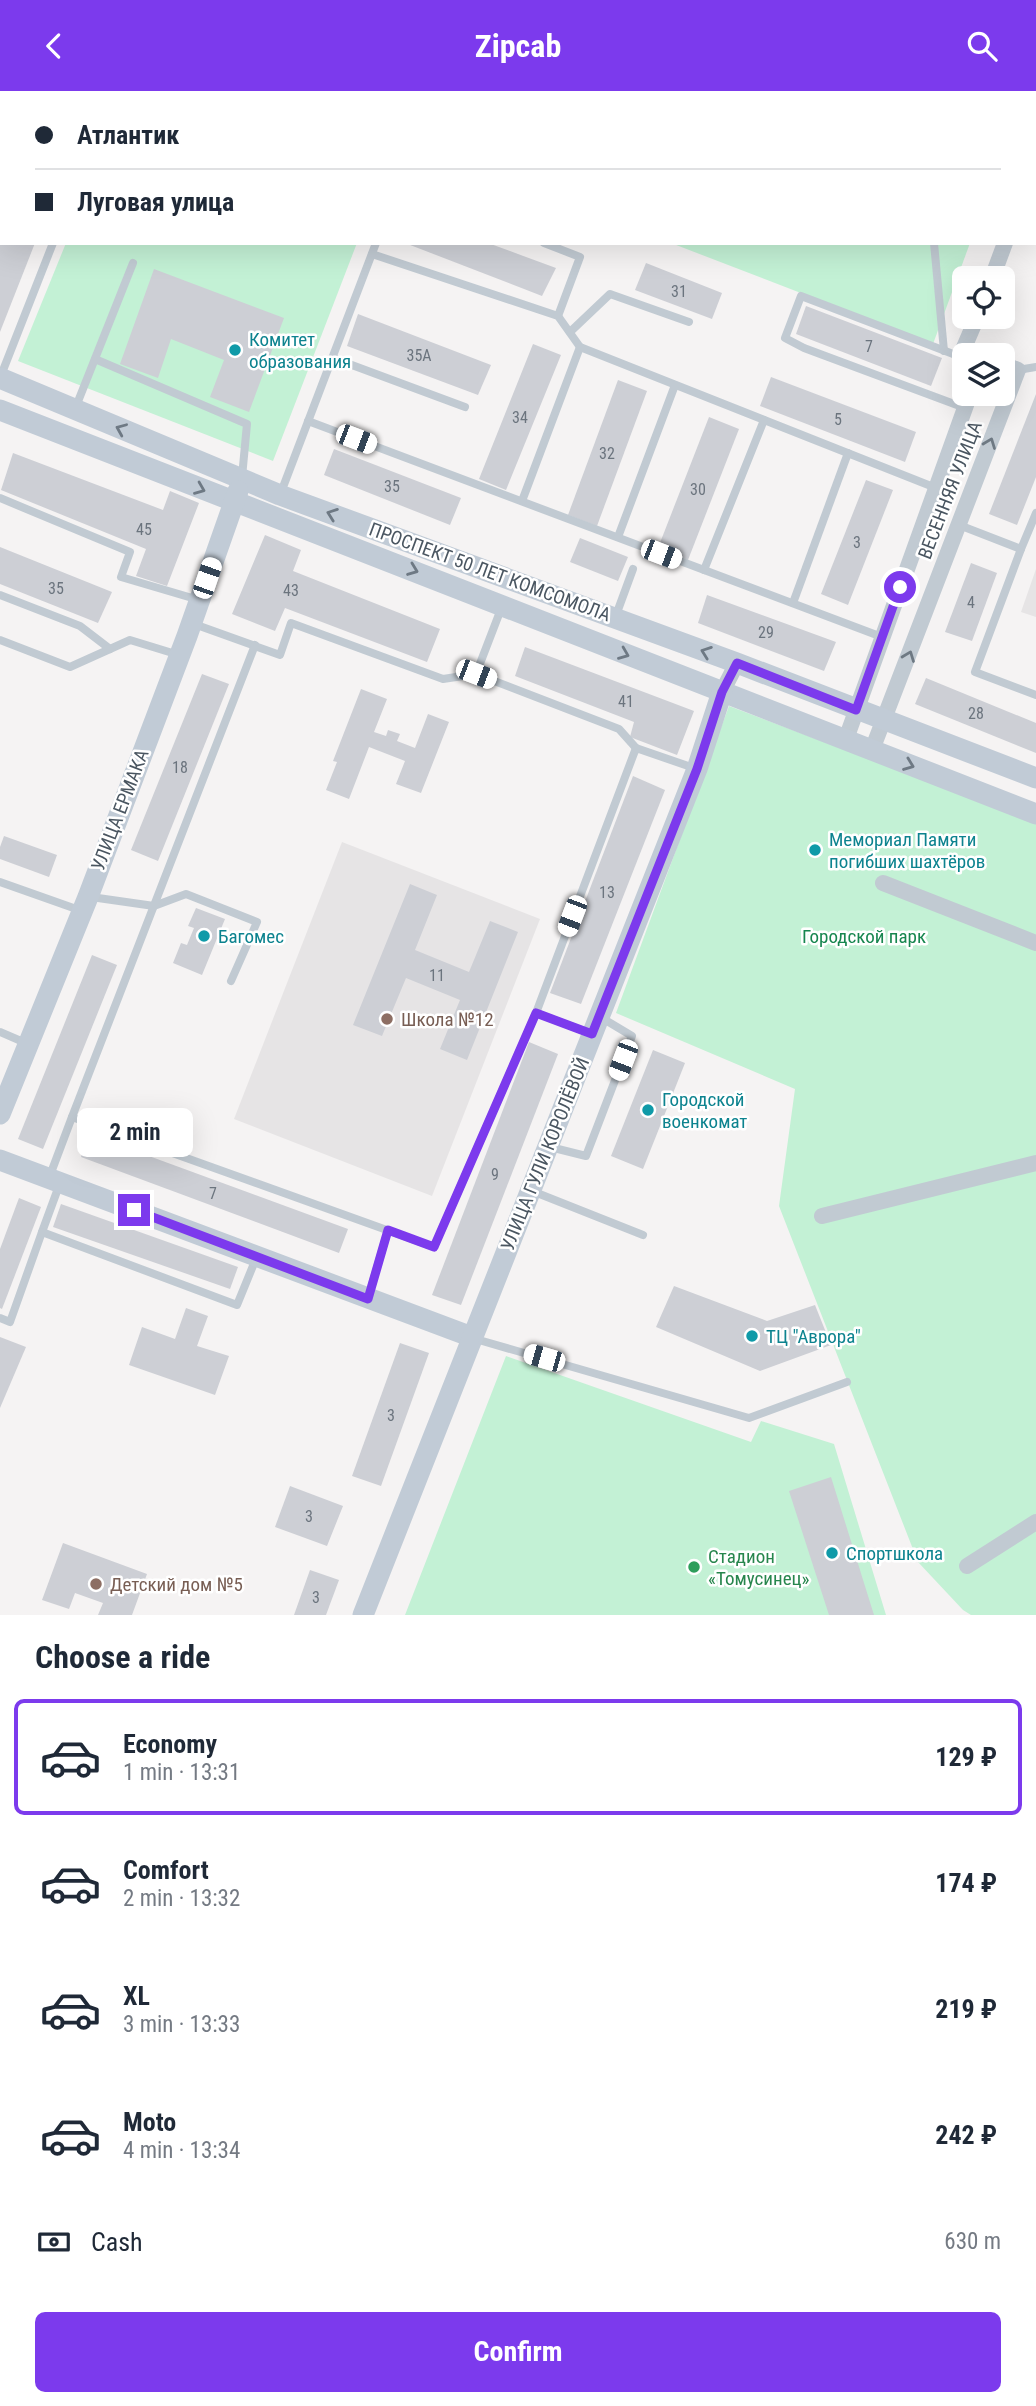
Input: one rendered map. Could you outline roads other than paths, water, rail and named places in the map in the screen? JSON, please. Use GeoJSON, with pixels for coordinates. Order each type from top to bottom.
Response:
{"type":"FeatureCollection","features":[{"type":"Feature","properties":{"kind":"main road","name":"ПРОСПЕКТ 50 ЛЕТ КОМСОМОЛА"},"geometry":{"type":"LineString","coordinates":[[0,378],[280,495],[737,663],[1036,778]]}},
{"type":"Feature","properties":{"kind":"main road","name":"ПРОСПЕКТ 50 ЛЕТ КОМСОМОЛА"},"geometry":{"type":"LineString","coordinates":[[0,410],[1036,814]]}},
{"type":"Feature","properties":{"kind":"main road"},"geometry":{"type":"LineString","coordinates":[[233,503],[242,480]]}},
{"type":"Feature","properties":{"kind":"main road","name":"УЛИЦА ЕРМАКА"},"geometry":{"type":"LineString","coordinates":[[0,1114],[85,904],[191,623],[233,503]]}},
{"type":"Feature","properties":{"kind":"main road","name":"УЛИЦА ГУЛИ КОРОЛЁВОЙ"},"geometry":{"type":"LineString","coordinates":[[363,1615],[697,769],[722,692]]}},
{"type":"Feature","properties":{"kind":"main road"},"geometry":{"type":"LineString","coordinates":[[0,1160],[472,1338]]}},
{"type":"Feature","properties":{"kind":"street"},"geometry":{"type":"LineString","coordinates":[[996,266],[1004,245]]}},
{"type":"Feature","properties":{"kind":"street","name":"ВЕСЕННЯЯ УЛИЦА"},"geometry":{"type":"LineString","coordinates":[[856,710],[965,406]]}},
{"type":"Feature","properties":{"kind":"street","name":"ВЕСЕННЯЯ УЛИЦА"},"geometry":{"type":"LineString","coordinates":[[884,720],[959,525],[997,406]]}},
{"type":"Feature","properties":{"kind":"street"},"geometry":{"type":"LineString","coordinates":[[722,692],[737,663]]}},
{"type":"Feature","properties":{"kind":"street"},"geometry":{"type":"LineString","coordinates":[[846,739],[856,710]]}},
{"type":"Feature","properties":{"kind":"street"},"geometry":{"type":"LineString","coordinates":[[872,750],[884,720]]}},
{"type":"Feature","properties":{"kind":"street"},"geometry":{"type":"LineString","coordinates":[[883,883],[1036,943]]}},
{"type":"Feature","properties":{"kind":"street"},"geometry":{"type":"LineString","coordinates":[[822,1216],[1036,1163]]}},
{"type":"Feature","properties":{"kind":"street"},"geometry":{"type":"LineString","coordinates":[[967,1566],[1036,1522]]}},
{"type":"Feature","properties":{"kind":"lane"},"geometry":{"type":"LineString","coordinates":[[0,378],[52,245]]}},
{"type":"Feature","properties":{"kind":"lane"},"geometry":{"type":"LineString","coordinates":[[280,495],[375,245]]}},
{"type":"Feature","properties":{"kind":"lane"},"geometry":{"type":"LineString","coordinates":[[549,245],[580,257],[558,316]]}},
{"type":"Feature","properties":{"kind":"lane"},"geometry":{"type":"LineString","coordinates":[[934,245],[944,351]]}},
{"type":"Feature","properties":{"kind":"lane"},"geometry":{"type":"LineString","coordinates":[[372,254],[558,316],[580,347],[936,488]]}},
{"type":"Feature","properties":{"kind":"lane"},"geometry":{"type":"LineString","coordinates":[[75,409],[133,263]]}},
{"type":"Feature","properties":{"kind":"lane"},"geometry":{"type":"LineString","coordinates":[[570,333],[610,294],[688,322]]}},
{"type":"Feature","properties":{"kind":"lane"},"geometry":{"type":"LineString","coordinates":[[952,354],[801,296],[785,338],[804,348],[952,396]]}},
{"type":"Feature","properties":{"kind":"lane"},"geometry":{"type":"LineString","coordinates":[[523,501],[580,347]]}},
{"type":"Feature","properties":{"kind":"lane"},"geometry":{"type":"LineString","coordinates":[[332,358],[465,408]]}},
{"type":"Feature","properties":{"kind":"lane"},"geometry":{"type":"LineString","coordinates":[[95,359],[247,424],[242,480]]}},
{"type":"Feature","properties":{"kind":"lane"},"geometry":{"type":"LineString","coordinates":[[1015,367],[1036,367]]}},
{"type":"Feature","properties":{"kind":"lane"},"geometry":{"type":"LineString","coordinates":[[618,537],[675,385]]}},
{"type":"Feature","properties":{"kind":"lane"},"geometry":{"type":"LineString","coordinates":[[704,570],[764,420]]}},
{"type":"Feature","properties":{"kind":"lane"},"geometry":{"type":"LineString","coordinates":[[309,421],[882,637]]}},
{"type":"Feature","properties":{"kind":"lane"},"geometry":{"type":"LineString","coordinates":[[793,603],[848,453]]}},
{"type":"Feature","properties":{"kind":"lane"},"geometry":{"type":"LineString","coordinates":[[0,498],[130,552],[121,577],[199,600]]}},
{"type":"Feature","properties":{"kind":"lane"},"geometry":{"type":"LineString","coordinates":[[1036,513],[975,672],[1036,695]]}},
{"type":"Feature","properties":{"kind":"lane"},"geometry":{"type":"LineString","coordinates":[[959,525],[1021,549]]}},
{"type":"Feature","properties":{"kind":"lane"},"geometry":{"type":"LineString","coordinates":[[615,618],[633,569]]}},
{"type":"Feature","properties":{"kind":"lane"},"geometry":{"type":"LineString","coordinates":[[0,595],[80,626],[110,649]]}},
{"type":"Feature","properties":{"kind":"lane"},"geometry":{"type":"LineString","coordinates":[[476,674],[502,605]]}},
{"type":"Feature","properties":{"kind":"lane"},"geometry":{"type":"LineString","coordinates":[[191,623],[281,655],[291,623],[443,679],[476,674],[619,729],[636,747],[697,769]]}},
{"type":"Feature","properties":{"kind":"lane"},"geometry":{"type":"LineString","coordinates":[[0,640],[69,667],[130,640],[179,655]]}},
{"type":"Feature","properties":{"kind":"lane"},"geometry":{"type":"LineString","coordinates":[[0,1318],[10,1322],[42,1232],[72,1117],[255,645]]}},
{"type":"Feature","properties":{"kind":"lane"},"geometry":{"type":"LineString","coordinates":[[72,1117],[434,1247],[536,1013],[636,747]]}},
{"type":"Feature","properties":{"kind":"lane"},"geometry":{"type":"LineString","coordinates":[[0,882],[85,904],[154,906],[186,894],[257,922],[231,981]]}},
{"type":"Feature","properties":{"kind":"lane"},"geometry":{"type":"LineString","coordinates":[[536,1013],[596,1025],[632,1036],[586,1156],[548,1147]]}},
{"type":"Feature","properties":{"kind":"lane"},"geometry":{"type":"LineString","coordinates":[[0,1032],[28,1044]]}},
{"type":"Feature","properties":{"kind":"lane"},"geometry":{"type":"LineString","coordinates":[[530,1191],[643,1235]]}},
{"type":"Feature","properties":{"kind":"lane"},"geometry":{"type":"LineString","coordinates":[[368,1299],[388,1230]]}},
{"type":"Feature","properties":{"kind":"lane"},"geometry":{"type":"LineString","coordinates":[[42,1232],[237,1305],[257,1257]]}},
{"type":"Feature","properties":{"kind":"lane"},"geometry":{"type":"LineString","coordinates":[[472,1338],[749,1418],[847,1382]]}},
{"type":"Feature","properties":{"kind":"place","name":"Комитет образования"},"geometry":{"type":"Point","coordinates":[235,350]}},
{"type":"Feature","properties":{"kind":"place","name":"Мемориал Памяти погибших шахтёров"},"geometry":{"type":"Point","coordinates":[815,850]}},
{"type":"Feature","properties":{"kind":"place","name":"Багомес"},"geometry":{"type":"Point","coordinates":[204,936]}},
{"type":"Feature","properties":{"kind":"place","name":"Школа №12"},"geometry":{"type":"Point","coordinates":[387,1019]}},
{"type":"Feature","properties":{"kind":"place","name":"Городской военкомат"},"geometry":{"type":"Point","coordinates":[648,1110]}},
{"type":"Feature","properties":{"kind":"place","name":"ТЦ \"Аврора\""},"geometry":{"type":"Point","coordinates":[752,1336]}},
{"type":"Feature","properties":{"kind":"place","name":"Спортшкола"},"geometry":{"type":"Point","coordinates":[832,1553]}},
{"type":"Feature","properties":{"kind":"place","name":"Стадион «Томусинец»"},"geometry":{"type":"Point","coordinates":[694,1567]}},
{"type":"Feature","properties":{"kind":"place","name":"Детский дом №5"},"geometry":{"type":"Point","coordinates":[96,1584]}},
{"type":"Feature","properties":{"kind":"park label","name":"Городской парк"},"geometry":{"type":"Point","coordinates":[864,936]}}]}
